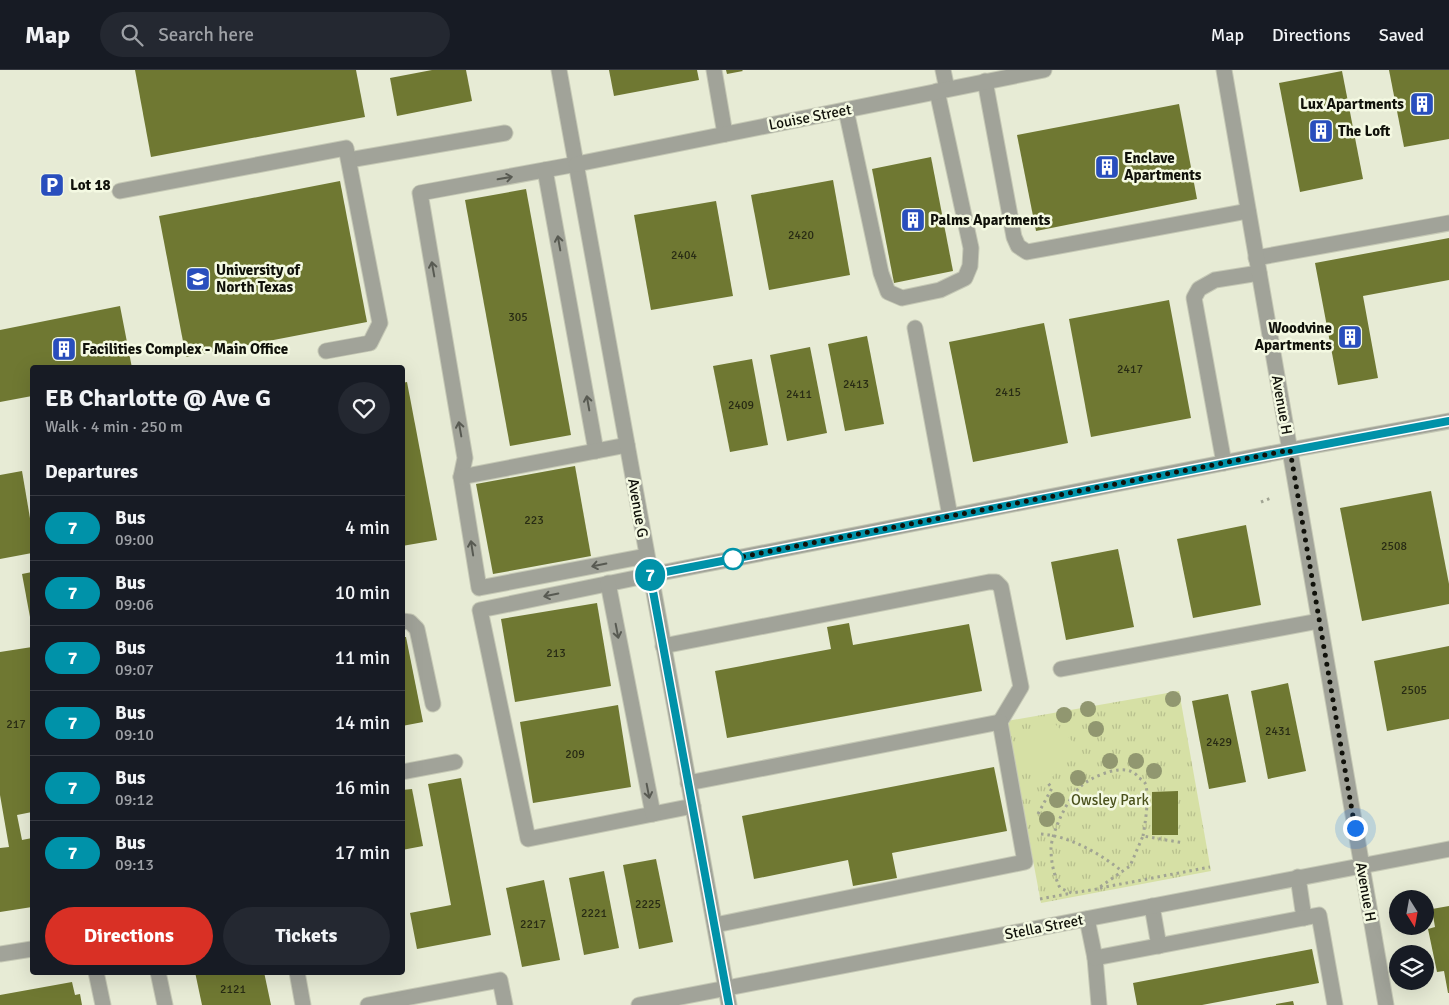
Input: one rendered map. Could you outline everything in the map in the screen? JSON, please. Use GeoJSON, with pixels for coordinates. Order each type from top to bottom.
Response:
{"type":"FeatureCollection","features":[{"type":"Feature","properties":{"kind":"street","name":"Avenue G"},"geometry":{"type":"LineString","coordinates":[[559,70],[729,1005]]}},
{"type":"Feature","properties":{"kind":"street"},"geometry":{"type":"LineString","coordinates":[[714,70],[725,134]]}},
{"type":"Feature","properties":{"kind":"street"},"geometry":{"type":"LineString","coordinates":[[846,110],[881,273],[888,292],[902,298],[940,290],[965,278],[970,266],[971,248],[942,90],[943,70]]}},
{"type":"Feature","properties":{"kind":"street","name":"Louise Street"},"geometry":{"type":"LineString","coordinates":[[461,477],[465,458],[420,193],[577,164],[1044,70]]}},
{"type":"Feature","properties":{"kind":"street","name":"Avenue H"},"geometry":{"type":"LineString","coordinates":[[1224,70],[1386,1005]]}},
{"type":"Feature","properties":{"kind":"street"},"geometry":{"type":"LineString","coordinates":[[985,81],[1014,237],[1018,246],[1027,252],[1248,211]]}},
{"type":"Feature","properties":{"kind":"street"},"geometry":{"type":"LineString","coordinates":[[349,160],[505,133]]}},
{"type":"Feature","properties":{"kind":"street"},"geometry":{"type":"LineString","coordinates":[[120,191],[346,148],[380,323],[370,343],[326,351]]}},
{"type":"Feature","properties":{"kind":"street"},"geometry":{"type":"LineString","coordinates":[[545,170],[596,451]]}},
{"type":"Feature","properties":{"kind":"street"},"geometry":{"type":"LineString","coordinates":[[1224,463],[1194,298],[1199,289],[1215,280],[1258,265],[1449,223]]}},
{"type":"Feature","properties":{"kind":"street"},"geometry":{"type":"LineString","coordinates":[[915,328],[950,516]]}},
{"type":"Feature","properties":{"kind":"street"},"geometry":{"type":"LineString","coordinates":[[692,806],[528,839],[480,610],[950,516],[1449,421]]}},
{"type":"Feature","properties":{"kind":"street"},"geometry":{"type":"LineString","coordinates":[[627,445],[461,477],[479,588],[646,556]]}},
{"type":"Feature","properties":{"kind":"street"},"geometry":{"type":"LineString","coordinates":[[663,646],[996,582],[1001,587],[1021,687],[1000,722],[1026,862],[715,925]]}},
{"type":"Feature","properties":{"kind":"street"},"geometry":{"type":"LineString","coordinates":[[608,583],[652,814]]}},
{"type":"Feature","properties":{"kind":"street"},"geometry":{"type":"LineString","coordinates":[[405,621],[410,622],[416,629],[433,704]]}},
{"type":"Feature","properties":{"kind":"street"},"geometry":{"type":"LineString","coordinates":[[1062,669],[1319,621]]}},
{"type":"Feature","properties":{"kind":"street"},"geometry":{"type":"LineString","coordinates":[[688,783],[1000,722]]}},
{"type":"Feature","properties":{"kind":"street"},"geometry":{"type":"LineString","coordinates":[[405,771],[455,762]]}},
{"type":"Feature","properties":{"kind":"street","name":"Stella Street"},"geometry":{"type":"LineString","coordinates":[[639,1005],[1449,849]]}},
{"type":"Feature","properties":{"kind":"street"},"geometry":{"type":"LineString","coordinates":[[1298,878],[1304,918]]}},
{"type":"Feature","properties":{"kind":"street"},"geometry":{"type":"LineString","coordinates":[[1152,906],[1159,946]]}},
{"type":"Feature","properties":{"kind":"street"},"geometry":{"type":"LineString","coordinates":[[1095,958],[1319,915],[1335,1005]]}},
{"type":"Feature","properties":{"kind":"street"},"geometry":{"type":"LineString","coordinates":[[1087,919],[1095,958],[1098,1005]]}},
{"type":"Feature","properties":{"kind":"street"},"geometry":{"type":"LineString","coordinates":[[0,954],[30,948]]}},
{"type":"Feature","properties":{"kind":"street"},"geometry":{"type":"LineString","coordinates":[[97,975],[103,1005]]}},
{"type":"Feature","properties":{"kind":"street"},"geometry":{"type":"LineString","coordinates":[[159,975],[165,1005]]}},
{"type":"Feature","properties":{"kind":"street"},"geometry":{"type":"LineString","coordinates":[[298,975],[303,1005]]}},
{"type":"Feature","properties":{"kind":"street"},"geometry":{"type":"LineString","coordinates":[[368,1005],[500,980],[505,1005]]}},
{"type":"Feature","properties":{"kind":"path"},"geometry":{"type":"LineString","coordinates":[[1260,502],[1271,498]]}},
{"type":"Feature","properties":{"kind":"path"},"geometry":{"type":"LineString","coordinates":[[1072,893],[1060,888],[1052,870],[1051,846],[1057,826],[1068,804],[1081,786],[1112,770],[1130,770],[1145,783],[1147,807],[1143,836],[1130,866],[1097,889]]}},
{"type":"Feature","properties":{"kind":"path"},"geometry":{"type":"LineString","coordinates":[[1036,820],[1052,788],[1047,782]]}},
{"type":"Feature","properties":{"kind":"path"},"geometry":{"type":"LineString","coordinates":[[1040,834],[1054,835],[1089,850],[1123,872]]}},
{"type":"Feature","properties":{"kind":"path"},"geometry":{"type":"LineString","coordinates":[[1143,836],[1184,843]]}},
{"type":"Feature","properties":{"kind":"path"},"geometry":{"type":"LineString","coordinates":[[1040,899],[1210,867]]}},
{"type":"Feature","properties":{"kind":"green space","name":"Owsley Park"},"geometry":{"type":"Polygon","coordinates":[[[1179,691],[1211,871],[1041,903],[1007,721],[1179,691]]]}},
{"type":"Feature","properties":{"kind":"green space"},"geometry":{"type":"Polygon","coordinates":[[[1049,718],[1080,749],[1043,786],[1012,755],[1049,718]]]}},
{"type":"Feature","properties":{"kind":"building"},"geometry":{"type":"Polygon","coordinates":[[[135,70],[356,70],[365,117],[151,157],[135,70]]]}},
{"type":"Feature","properties":{"kind":"building"},"geometry":{"type":"Polygon","coordinates":[[[432,70],[466,70],[472,101],[397,116],[390,78],[432,70]]]}},
{"type":"Feature","properties":{"kind":"building"},"geometry":{"type":"Polygon","coordinates":[[[609,70],[697,70],[699,80],[614,96],[609,70]]]}},
{"type":"Feature","properties":{"kind":"building"},"geometry":{"type":"Polygon","coordinates":[[[726,70],[742,70],[743,71],[727,74],[726,70]]]}},
{"type":"Feature","properties":{"kind":"building","name":"Lux Apartments"},"geometry":{"type":"Polygon","coordinates":[[[1389,70],[1449,70],[1449,139],[1404,147],[1389,70]]]}},
{"type":"Feature","properties":{"kind":"building","name":"The Loft"},"geometry":{"type":"Polygon","coordinates":[[[1342,71],[1363,179],[1300,192],[1279,83],[1342,71]]]}},
{"type":"Feature","properties":{"kind":"building","name":"Enclave Apartments"},"geometry":{"type":"Polygon","coordinates":[[[1179,104],[1197,199],[1036,231],[1017,135],[1179,104]]]}},
{"type":"Feature","properties":{"kind":"building","name":"Palms Apartments"},"geometry":{"type":"Polygon","coordinates":[[[931,157],[953,271],[894,283],[872,169],[931,157]]]}},
{"type":"Feature","properties":{"kind":"building"},"geometry":{"type":"Polygon","coordinates":[[[833,180],[850,275],[769,290],[751,195],[833,180]]]}},
{"type":"Feature","properties":{"kind":"building"},"geometry":{"type":"Polygon","coordinates":[[[340,181],[367,322],[186,357],[159,216],[340,181]]]}},
{"type":"Feature","properties":{"kind":"building"},"geometry":{"type":"Polygon","coordinates":[[[526,189],[571,435],[510,446],[465,200],[526,189]]]}},
{"type":"Feature","properties":{"kind":"building"},"geometry":{"type":"Polygon","coordinates":[[[716,201],[733,296],[651,310],[634,215],[716,201]]]}},
{"type":"Feature","properties":{"kind":"building","name":"Woodvine Apartments"},"geometry":{"type":"Polygon","coordinates":[[[1449,238],[1449,280],[1363,296],[1378,378],[1338,385],[1315,263],[1449,238]]]}},
{"type":"Feature","properties":{"kind":"building"},"geometry":{"type":"Polygon","coordinates":[[[1169,300],[1191,418],[1091,437],[1069,319],[1169,300]]]}},
{"type":"Feature","properties":{"kind":"building","name":"Facilities Complex - Main Office"},"geometry":{"type":"Polygon","coordinates":[[[120,306],[131,365],[30,365],[30,396],[0,402],[0,330],[120,306]]]}},
{"type":"Feature","properties":{"kind":"building"},"geometry":{"type":"Polygon","coordinates":[[[1044,323],[1068,443],[973,462],[949,342],[1044,323]]]}},
{"type":"Feature","properties":{"kind":"building"},"geometry":{"type":"Polygon","coordinates":[[[867,336],[884,424],[845,431],[828,344],[867,336]]]}},
{"type":"Feature","properties":{"kind":"building"},"geometry":{"type":"Polygon","coordinates":[[[810,347],[827,433],[787,441],[770,355],[810,347]]]}},
{"type":"Feature","properties":{"kind":"building"},"geometry":{"type":"Polygon","coordinates":[[[752,359],[768,445],[730,452],[713,366],[752,359]]]}},
{"type":"Feature","properties":{"kind":"building"},"geometry":{"type":"Polygon","coordinates":[[[405,382],[407,382],[437,540],[405,545],[405,382]]]}},
{"type":"Feature","properties":{"kind":"building"},"geometry":{"type":"Polygon","coordinates":[[[575,466],[591,556],[493,574],[476,484],[575,466]]]}},
{"type":"Feature","properties":{"kind":"building"},"geometry":{"type":"Polygon","coordinates":[[[22,471],[30,518],[30,553],[0,559],[0,475],[22,471]]]}},
{"type":"Feature","properties":{"kind":"building"},"geometry":{"type":"Polygon","coordinates":[[[1431,491],[1449,584],[1449,604],[1362,621],[1340,508],[1431,491]]]}},
{"type":"Feature","properties":{"kind":"building"},"geometry":{"type":"Polygon","coordinates":[[[1246,525],[1261,605],[1193,618],[1177,539],[1246,525]]]}},
{"type":"Feature","properties":{"kind":"building"},"geometry":{"type":"Polygon","coordinates":[[[1118,549],[1134,627],[1066,640],[1051,562],[1118,549]]]}},
{"type":"Feature","properties":{"kind":"building"},"geometry":{"type":"Polygon","coordinates":[[[30,572],[30,617],[22,574],[30,572]]]}},
{"type":"Feature","properties":{"kind":"building"},"geometry":{"type":"Polygon","coordinates":[[[597,603],[611,686],[515,702],[501,619],[597,603]]]}},
{"type":"Feature","properties":{"kind":"building"},"geometry":{"type":"Polygon","coordinates":[[[849,623],[853,645],[969,624],[982,691],[727,738],[715,671],[831,649],[827,627],[849,623]]]}},
{"type":"Feature","properties":{"kind":"building"},"geometry":{"type":"Polygon","coordinates":[[[405,637],[406,637],[423,722],[405,725],[405,637]]]}},
{"type":"Feature","properties":{"kind":"building"},"geometry":{"type":"Polygon","coordinates":[[[1449,646],[1449,719],[1387,731],[1374,661],[1449,646]]]}},
{"type":"Feature","properties":{"kind":"building"},"geometry":{"type":"Polygon","coordinates":[[[30,647],[30,812],[17,815],[22,840],[30,838],[30,907],[0,912],[0,848],[9,847],[0,795],[0,652],[30,647]]]}},
{"type":"Feature","properties":{"kind":"building"},"geometry":{"type":"Polygon","coordinates":[[[1288,683],[1306,771],[1268,779],[1251,691],[1288,683]]]}},
{"type":"Feature","properties":{"kind":"building"},"geometry":{"type":"Polygon","coordinates":[[[1228,694],[1246,782],[1209,789],[1192,701],[1228,694]]]}},
{"type":"Feature","properties":{"kind":"building"},"geometry":{"type":"Polygon","coordinates":[[[618,705],[631,787],[533,803],[520,722],[618,705]]]}},
{"type":"Feature","properties":{"kind":"building"},"geometry":{"type":"Polygon","coordinates":[[[994,767],[1007,831],[892,853],[897,878],[853,886],[848,860],[754,879],[742,816],[994,767]]]}},
{"type":"Feature","properties":{"kind":"building"},"geometry":{"type":"Polygon","coordinates":[[[461,778],[491,935],[417,949],[410,913],[451,905],[428,784],[461,778]]]}},
{"type":"Feature","properties":{"kind":"building"},"geometry":{"type":"Polygon","coordinates":[[[412,789],[423,846],[405,849],[405,790],[412,789]]]}},
{"type":"Feature","properties":{"kind":"building"},"geometry":{"type":"Polygon","coordinates":[[[1178,791],[1178,835],[1152,835],[1152,792],[1178,791]]]}},
{"type":"Feature","properties":{"kind":"building"},"geometry":{"type":"Polygon","coordinates":[[[656,859],[673,942],[639,949],[623,865],[656,859]]]}},
{"type":"Feature","properties":{"kind":"building"},"geometry":{"type":"Polygon","coordinates":[[[604,871],[619,948],[584,955],[569,878],[604,871]]]}},
{"type":"Feature","properties":{"kind":"building"},"geometry":{"type":"Polygon","coordinates":[[[544,880],[560,960],[522,967],[506,888],[544,880]]]}},
{"type":"Feature","properties":{"kind":"building"},"geometry":{"type":"Polygon","coordinates":[[[1449,906],[1449,993],[1444,971],[1437,972],[1434,945],[1431,945],[1429,935],[1434,935],[1434,909],[1449,906]]]}},
{"type":"Feature","properties":{"kind":"building"},"geometry":{"type":"Polygon","coordinates":[[[1312,949],[1319,983],[1202,1005],[1137,1005],[1133,983],[1312,949]]]}},
{"type":"Feature","properties":{"kind":"building"},"geometry":{"type":"Polygon","coordinates":[[[196,975],[265,975],[271,1005],[202,1005],[196,975]]]}},
{"type":"Feature","properties":{"kind":"building"},"geometry":{"type":"Polygon","coordinates":[[[72,982],[75,995],[80,994],[82,1005],[0,1005],[0,995],[72,982]]]}},
{"type":"Feature","properties":{"kind":"building"},"geometry":{"type":"Polygon","coordinates":[[[1293,1001],[1294,1005],[1276,1005],[1276,1004],[1293,1001]]]}},
{"type":"Feature","properties":{"kind":"bus line","name":"7"},"geometry":{"type":"LineString","coordinates":[[729,1005],[650,575],[1449,421]]}},
{"type":"Feature","properties":{"kind":"place","name":"Lux Apartments"},"geometry":{"type":"Point","coordinates":[1422,104]}},
{"type":"Feature","properties":{"kind":"place","name":"The Loft"},"geometry":{"type":"Point","coordinates":[1321,131]}},
{"type":"Feature","properties":{"kind":"place","name":"Enclave Apartments"},"geometry":{"type":"Point","coordinates":[1107,167]}},
{"type":"Feature","properties":{"kind":"place","name":"Lot 18"},"geometry":{"type":"Point","coordinates":[52,185]}},
{"type":"Feature","properties":{"kind":"place","name":"Palms Apartments"},"geometry":{"type":"Point","coordinates":[913,220]}},
{"type":"Feature","properties":{"kind":"place","name":"University of North Texas"},"geometry":{"type":"Point","coordinates":[198,279]}},
{"type":"Feature","properties":{"kind":"place","name":"Woodvine Apartments"},"geometry":{"type":"Point","coordinates":[1350,337]}},
{"type":"Feature","properties":{"kind":"place","name":"Facilities Complex - Main Office"},"geometry":{"type":"Point","coordinates":[64,349]}},
{"type":"Feature","properties":{"kind":"route"},"geometry":{"type":"LineString","coordinates":[[733,559],[725,560],[1290,450],[1355,828]]}}]}
